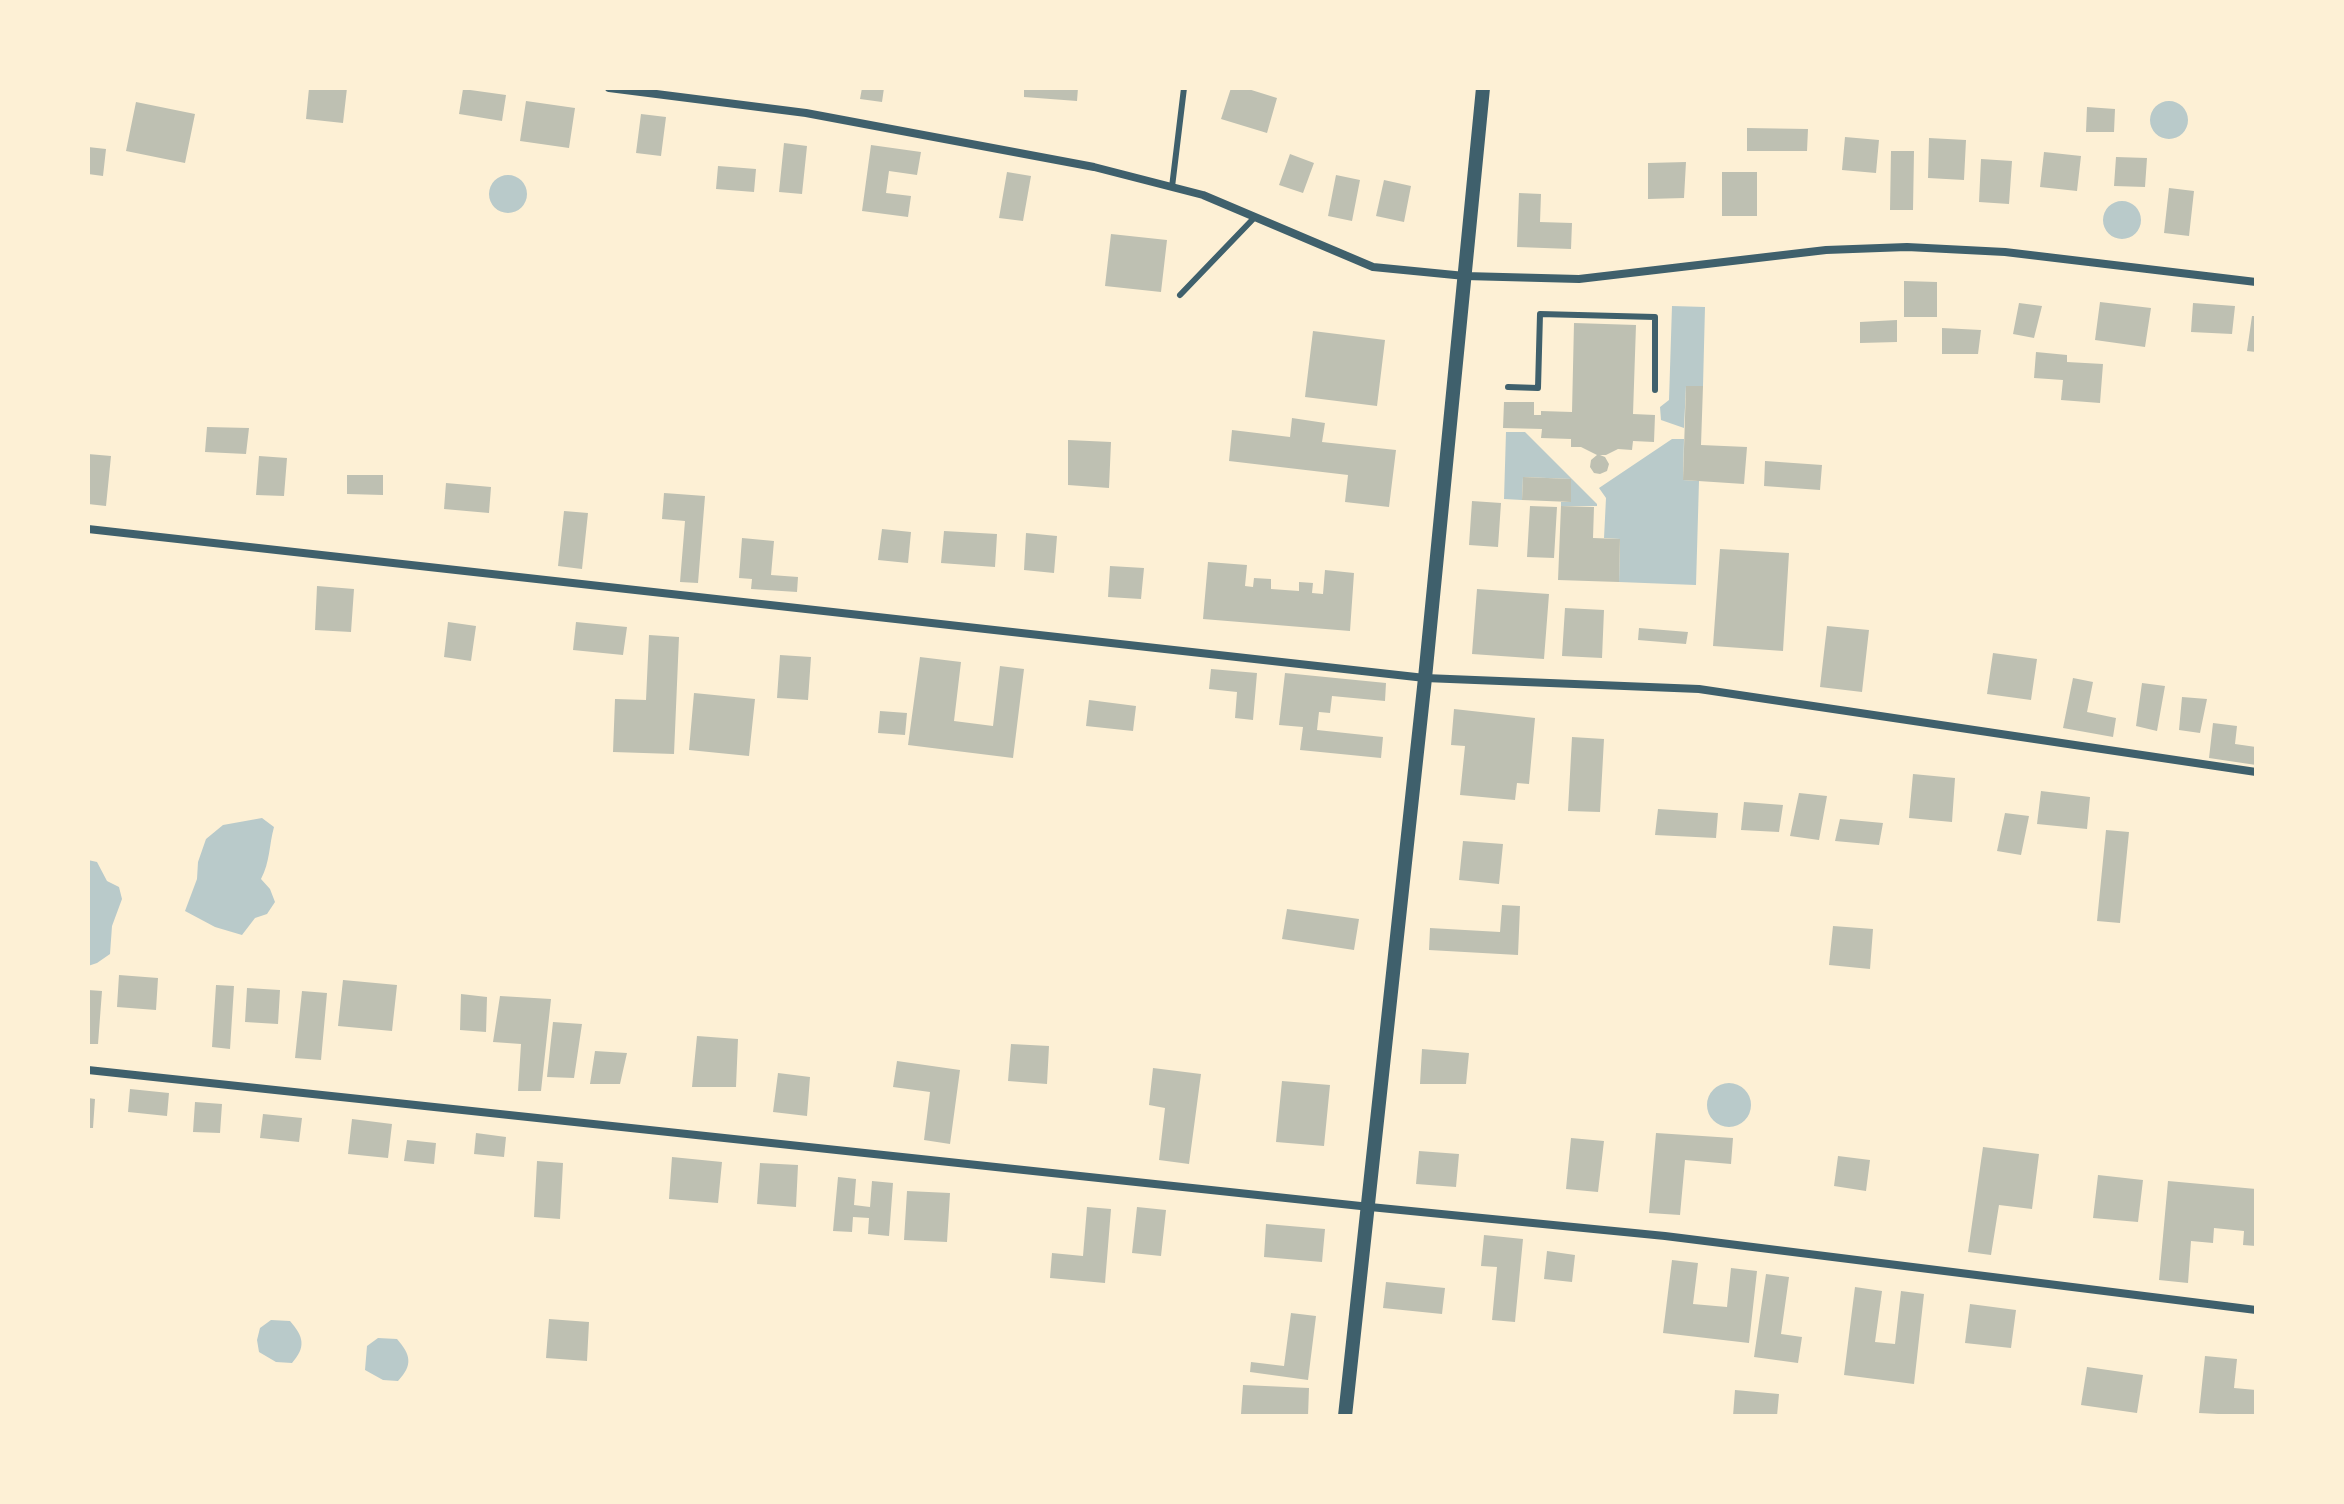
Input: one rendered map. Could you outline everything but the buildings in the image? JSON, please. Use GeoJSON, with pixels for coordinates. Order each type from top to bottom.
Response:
{"type":"FeatureCollection","features":[{"type":"Feature","properties":{"kind":"street"},"geometry":{"type":"LineString","coordinates":[[609,88],[806,113],[1094,167],[1203,195],[1373,267],[1465,276],[1579,279],[1826,250],[1907,247],[2005,252],[2256,282]]}},
{"type":"Feature","properties":{"kind":"street"},"geometry":{"type":"LineString","coordinates":[[1345,1416],[1425,678],[1483,88]]}},
{"type":"Feature","properties":{"kind":"street"},"geometry":{"type":"LineString","coordinates":[[88,529],[1425,678],[1699,689],[2256,772]]}},
{"type":"Feature","properties":{"kind":"street"},"geometry":{"type":"LineString","coordinates":[[88,1070],[1665,1236],[2256,1310]]}},
{"type":"Feature","properties":{"kind":"lane"},"geometry":{"type":"LineString","coordinates":[[1172,187],[1184,88]]}},
{"type":"Feature","properties":{"kind":"lane"},"geometry":{"type":"LineString","coordinates":[[1180,295],[1254,218]]}},
{"type":"Feature","properties":{"kind":"lane"},"geometry":{"type":"LineString","coordinates":[[1655,390],[1656,305]]}},
{"type":"Feature","properties":{"kind":"lane"},"geometry":{"type":"LineString","coordinates":[[1508,387],[1538,388],[1540,314],[1655,317]]}},
{"type":"Feature","properties":{"kind":"shaded area"},"geometry":{"type":"Polygon","coordinates":[[[2169,101],[2183,106],[2188,120],[2183,134],[2169,139],[2155,134],[2150,120],[2155,106],[2169,101]]]}},
{"type":"Feature","properties":{"kind":"shaded area"},"geometry":{"type":"Polygon","coordinates":[[[508,175],[522,180],[527,194],[522,208],[508,213],[494,208],[489,194],[494,180],[508,175]]]}},
{"type":"Feature","properties":{"kind":"shaded area"},"geometry":{"type":"Polygon","coordinates":[[[2122,201],[2136,206],[2141,220],[2136,234],[2122,239],[2108,234],[2103,220],[2108,206],[2122,201]]]}},
{"type":"Feature","properties":{"kind":"shaded area"},"geometry":{"type":"Polygon","coordinates":[[[1672,306],[1705,307],[1703,386],[1686,386],[1684,428],[1661,420],[1660,407],[1669,400],[1672,306]]]}},
{"type":"Feature","properties":{"kind":"shaded area"},"geometry":{"type":"Polygon","coordinates":[[[1506,432],[1525,432],[1597,504],[1597,506],[1561,506],[1561,502],[1571,502],[1571,479],[1523,477],[1522,500],[1504,499],[1506,432]]]}},
{"type":"Feature","properties":{"kind":"shaded area"},"geometry":{"type":"Polygon","coordinates":[[[1672,439],[1684,439],[1683,480],[1699,481],[1696,585],[1619,582],[1620,539],[1604,538],[1606,498],[1599,488],[1672,439]]]}},
{"type":"Feature","properties":{"kind":"shaded area"},"geometry":{"type":"Polygon","coordinates":[[[262,818],[274,827],[261,879],[270,889],[275,902],[267,914],[255,918],[242,935],[215,927],[185,911],[197,879],[198,862],[206,839],[223,825],[262,818]]]}},
{"type":"Feature","properties":{"kind":"shaded area"},"geometry":{"type":"Polygon","coordinates":[[[88,860],[97,862],[107,881],[119,887],[122,899],[112,926],[110,954],[88,966],[88,860]]]}},
{"type":"Feature","properties":{"kind":"shaded area"},"geometry":{"type":"Polygon","coordinates":[[[1729,1083],[1745,1089],[1751,1105],[1745,1121],[1729,1127],[1713,1121],[1707,1105],[1713,1089],[1729,1083]]]}},
{"type":"Feature","properties":{"kind":"shaded area"},"geometry":{"type":"Polygon","coordinates":[[[271,1320],[290,1321],[298,1332],[302,1342],[300,1352],[292,1363],[276,1362],[259,1352],[257,1340],[260,1328],[271,1320]]]}},
{"type":"Feature","properties":{"kind":"shaded area"},"geometry":{"type":"Polygon","coordinates":[[[378,1338],[397,1339],[405,1350],[408,1365],[398,1381],[383,1380],[365,1370],[367,1346],[378,1338]]]}}]}
